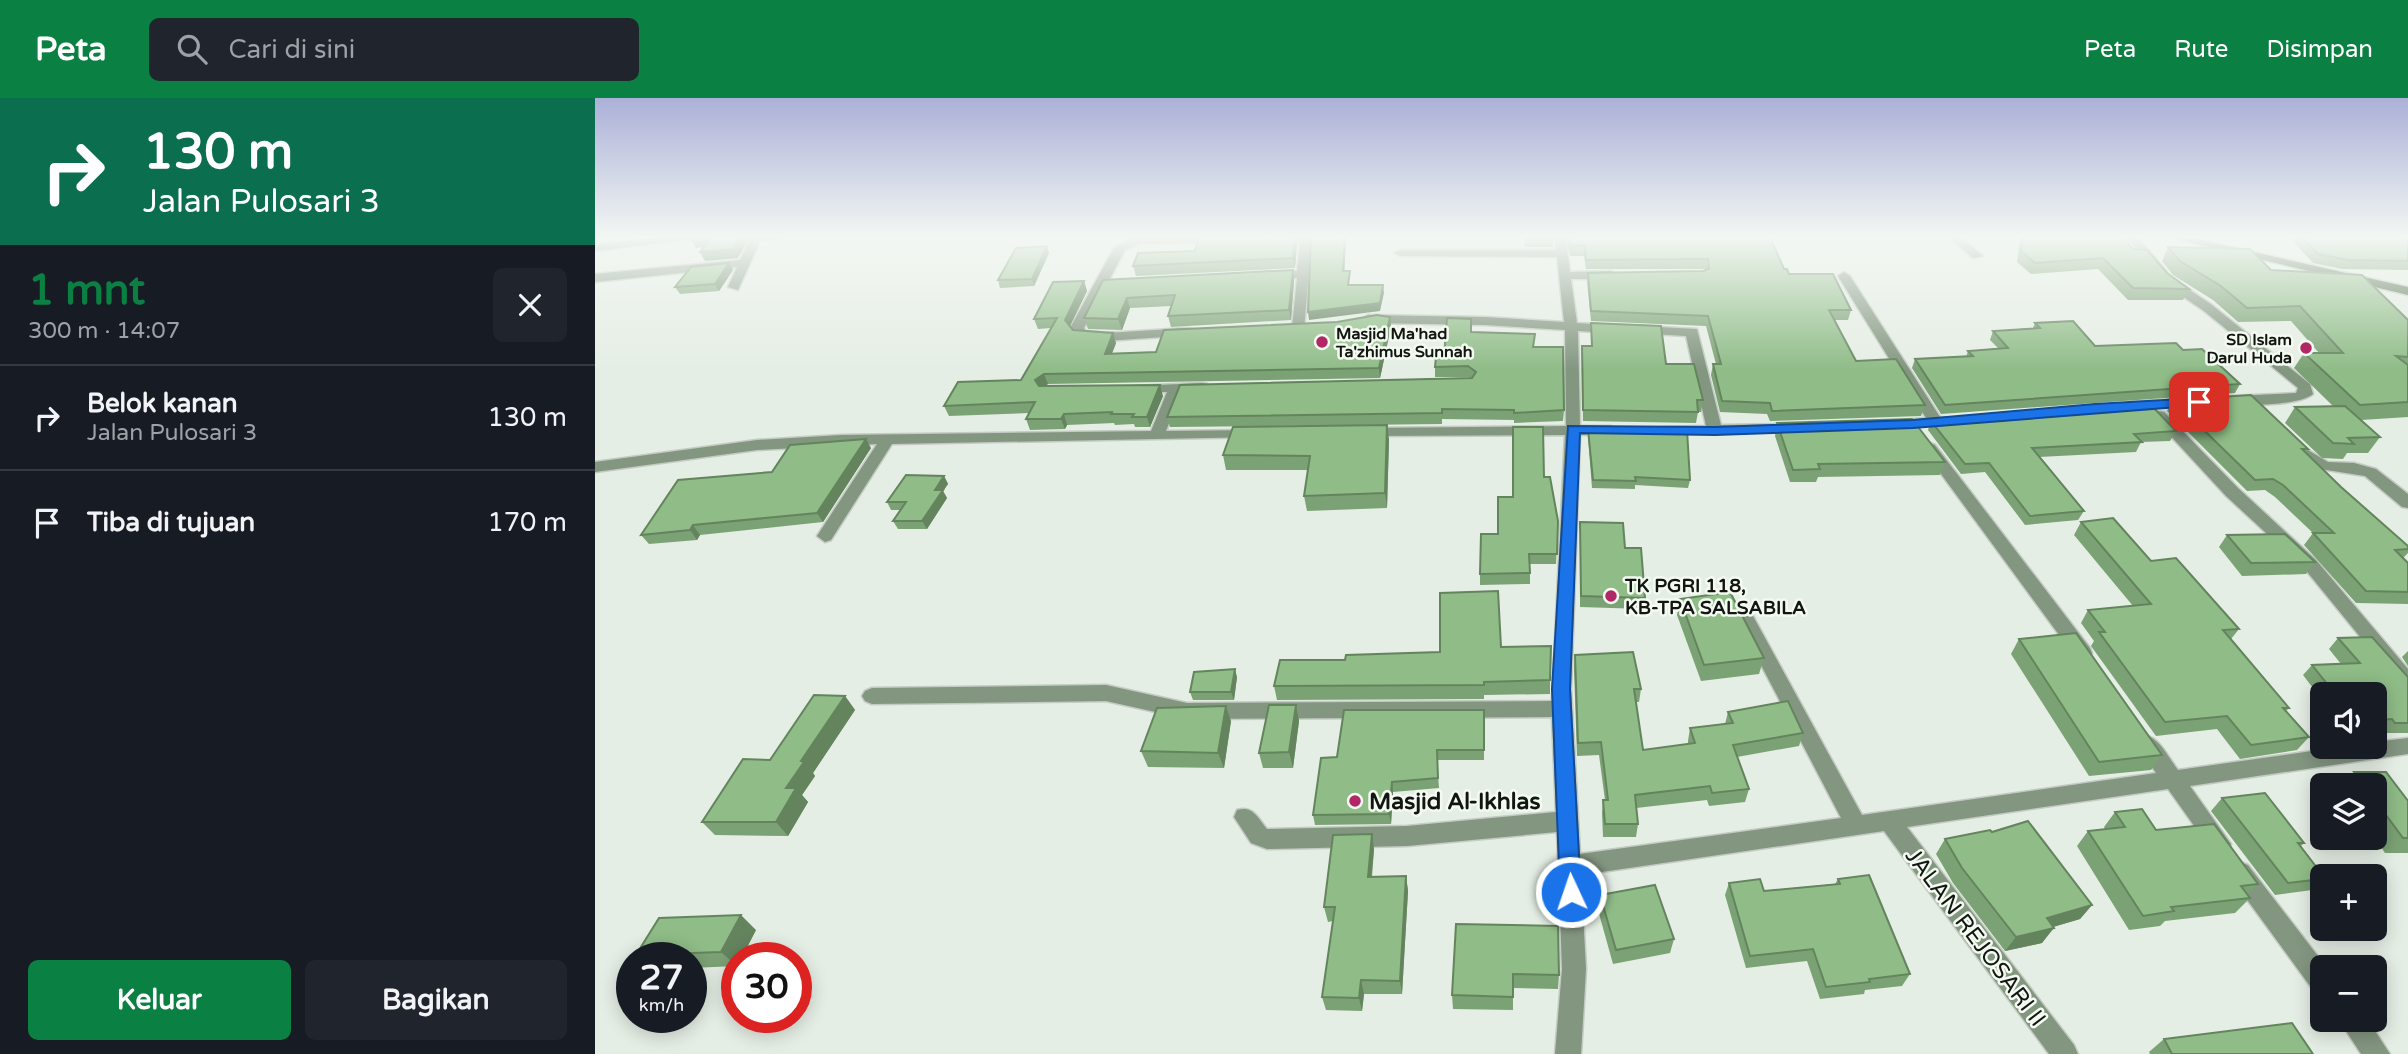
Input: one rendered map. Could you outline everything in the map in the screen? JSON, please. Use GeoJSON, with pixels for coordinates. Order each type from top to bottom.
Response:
{"type":"FeatureCollection","features":[{"type":"Feature","properties":{"kind":"main road"},"geometry":{"type":"LineString","coordinates":[[2367,282],[2408,291]]}},
{"type":"Feature","properties":{"kind":"street"},"geometry":{"type":"LineString","coordinates":[[734,287],[736,282]]}},
{"type":"Feature","properties":{"kind":"street"},"geometry":{"type":"LineString","coordinates":[[1298,327],[1303,282]]}},
{"type":"Feature","properties":{"kind":"street"},"geometry":{"type":"LineString","coordinates":[[1566,282],[1571,327],[1573,429],[1562,709],[1574,969],[1568,1054]]}},
{"type":"Feature","properties":{"kind":"street"},"geometry":{"type":"LineString","coordinates":[[1848,282],[1936,422]]}},
{"type":"Feature","properties":{"kind":"street"},"geometry":{"type":"LineString","coordinates":[[2109,407],[2297,397],[2306,394],[2305,387],[2208,308],[2169,282]]}},
{"type":"Feature","properties":{"kind":"street"},"geometry":{"type":"LineString","coordinates":[[1115,283],[1101,284],[1077,328],[1081,334],[1106,337],[1201,331]]}},
{"type":"Feature","properties":{"kind":"street"},"geometry":{"type":"LineString","coordinates":[[1354,322],[1381,318],[1692,332],[1715,431]]}},
{"type":"Feature","properties":{"kind":"street"},"geometry":{"type":"LineString","coordinates":[[1125,389],[1217,387]]}},
{"type":"Feature","properties":{"kind":"street"},"geometry":{"type":"LineString","coordinates":[[1156,436],[1176,388]]}},
{"type":"Feature","properties":{"kind":"street"},"geometry":{"type":"LineString","coordinates":[[2249,400],[2269,419]]}},
{"type":"Feature","properties":{"kind":"street"},"geometry":{"type":"LineString","coordinates":[[2149,405],[2232,492],[2310,564],[2408,682]]}},
{"type":"Feature","properties":{"kind":"street"},"geometry":{"type":"LineString","coordinates":[[1873,426],[1973,419]]}},
{"type":"Feature","properties":{"kind":"street"},"geometry":{"type":"LineString","coordinates":[[1913,424],[2094,669]]}},
{"type":"Feature","properties":{"kind":"street"},"geometry":{"type":"LineString","coordinates":[[1650,430],[1820,428]]}},
{"type":"Feature","properties":{"kind":"street"},"geometry":{"type":"LineString","coordinates":[[1351,433],[1625,430]]}},
{"type":"Feature","properties":{"kind":"street"},"geometry":{"type":"LineString","coordinates":[[595,467],[757,445],[888,439],[1268,434]]}},
{"type":"Feature","properties":{"kind":"street"},"geometry":{"type":"LineString","coordinates":[[2289,438],[2316,464],[2329,469],[2364,470],[2374,474],[2408,503]]}},
{"type":"Feature","properties":{"kind":"street"},"geometry":{"type":"LineString","coordinates":[[825,536],[888,439]]}},
{"type":"Feature","properties":{"kind":"street"},"geometry":{"type":"LineString","coordinates":[[1747,621],[1856,825]]}},
{"type":"Feature","properties":{"kind":"street"},"geometry":{"type":"LineString","coordinates":[[872,696],[1106,693],[1187,711],[1562,709]]}},
{"type":"Feature","properties":{"kind":"street"},"geometry":{"type":"LineString","coordinates":[[2133,725],[2310,965]]}},
{"type":"Feature","properties":{"kind":"street"},"geometry":{"type":"LineString","coordinates":[[1570,866],[2408,746]]}},
{"type":"Feature","properties":{"kind":"street"},"geometry":{"type":"LineString","coordinates":[[1245,817],[1259,836],[1267,839],[1407,836],[1567,821]]}},
{"type":"Feature","properties":{"kind":"street","name":"JALAN REJOSARI II"},"geometry":{"type":"LineString","coordinates":[[1889,820],[2065,1054]]}},
{"type":"Feature","properties":{"kind":"street"},"geometry":{"type":"LineString","coordinates":[[2361,1032],[2377,1054]]}},
{"type":"Feature","properties":{"kind":"building"},"geometry":{"type":"Polygon","coordinates":[[[679,282],[717,282],[715,284],[675,287],[679,282]]]}},
{"type":"Feature","properties":{"kind":"building"},"geometry":{"type":"Polygon","coordinates":[[[1053,282],[1084,282],[1065,320],[1073,330],[1113,333],[1105,354],[1156,352],[1164,330],[1337,322],[1377,315],[1390,317],[1379,368],[1044,374],[1035,380],[1039,386],[1160,385],[1147,417],[1111,414],[1112,412],[1064,414],[1061,419],[1026,419],[1035,402],[944,406],[958,382],[1021,380],[1057,318],[1034,319],[1053,282]]]}},
{"type":"Feature","properties":{"kind":"building"},"geometry":{"type":"Polygon","coordinates":[[[1102,282],[1292,282],[1289,310],[1168,316],[1175,295],[1127,298],[1118,319],[1084,318],[1102,282]]]}},
{"type":"Feature","properties":{"kind":"building"},"geometry":{"type":"Polygon","coordinates":[[[1309,282],[1383,285],[1380,303],[1308,312],[1309,282]]]}},
{"type":"Feature","properties":{"kind":"building"},"geometry":{"type":"Polygon","coordinates":[[[1589,282],[1837,282],[1851,310],[1829,310],[1856,361],[1896,359],[1925,405],[1772,411],[1770,403],[1722,401],[1713,364],[1721,364],[1708,316],[1591,311],[1589,282]]]}},
{"type":"Feature","properties":{"kind":"building"},"geometry":{"type":"Polygon","coordinates":[[[2127,282],[2179,282],[2189,289],[2133,288],[2127,282]]]}},
{"type":"Feature","properties":{"kind":"building"},"geometry":{"type":"Polygon","coordinates":[[[2214,282],[2369,282],[2408,320],[2408,357],[2396,356],[2408,365],[2408,402],[2360,405],[2304,353],[2343,353],[2300,306],[2247,308],[2214,282]]]}},
{"type":"Feature","properties":{"kind":"building"},"geometry":{"type":"Polygon","coordinates":[[[1447,318],[1471,319],[1471,332],[1535,334],[1533,347],[1563,347],[1564,410],[1514,413],[1514,410],[1442,409],[1442,413],[1167,417],[1180,385],[1472,378],[1476,372],[1468,366],[1435,367],[1436,357],[1444,357],[1447,318]]]}},
{"type":"Feature","properties":{"kind":"building"},"geometry":{"type":"Polygon","coordinates":[[[2073,321],[2095,346],[2176,343],[2183,350],[2202,349],[2240,384],[1945,405],[1915,359],[1973,356],[1968,351],[2008,348],[1993,331],[2040,328],[2035,323],[2073,321]]]}},
{"type":"Feature","properties":{"kind":"building"},"geometry":{"type":"Polygon","coordinates":[[[1591,323],[1661,326],[1666,364],[1694,364],[1703,400],[1697,400],[1698,412],[1583,410],[1582,346],[1592,346],[1591,323]]]}},
{"type":"Feature","properties":{"kind":"building"},"geometry":{"type":"Polygon","coordinates":[[[2251,395],[2308,449],[2302,449],[2341,487],[2408,546],[2408,549],[2395,550],[2408,563],[2408,592],[2366,591],[2313,533],[2334,533],[2283,485],[2273,479],[2255,480],[2173,400],[2251,395]]]}},
{"type":"Feature","properties":{"kind":"building"},"geometry":{"type":"Polygon","coordinates":[[[2149,403],[2176,431],[2134,434],[2142,442],[2032,448],[2084,511],[2030,516],[1989,463],[1965,464],[1931,421],[2149,403]]]}},
{"type":"Feature","properties":{"kind":"building"},"geometry":{"type":"Polygon","coordinates":[[[2345,406],[2380,437],[2348,438],[2354,444],[2333,443],[2295,407],[2345,406]]]}},
{"type":"Feature","properties":{"kind":"building"},"geometry":{"type":"Polygon","coordinates":[[[1912,419],[1945,462],[1818,464],[1820,469],[1793,470],[1777,423],[1912,419]]]}},
{"type":"Feature","properties":{"kind":"building"},"geometry":{"type":"Polygon","coordinates":[[[1387,425],[1385,493],[1304,496],[1310,456],[1223,455],[1233,427],[1387,425]]]}},
{"type":"Feature","properties":{"kind":"building"},"geometry":{"type":"Polygon","coordinates":[[[1513,427],[1543,427],[1544,477],[1550,477],[1558,521],[1557,554],[1529,554],[1530,573],[1480,574],[1481,534],[1498,534],[1498,497],[1513,497],[1513,427]]]}},
{"type":"Feature","properties":{"kind":"building"},"geometry":{"type":"Polygon","coordinates":[[[1588,429],[1687,430],[1690,480],[1635,477],[1636,481],[1593,480],[1588,429]]]}},
{"type":"Feature","properties":{"kind":"building"},"geometry":{"type":"Polygon","coordinates":[[[866,439],[817,513],[693,525],[690,530],[641,535],[678,480],[772,472],[790,445],[866,439]]]}},
{"type":"Feature","properties":{"kind":"building"},"geometry":{"type":"Polygon","coordinates":[[[906,475],[944,476],[935,490],[943,490],[922,521],[893,521],[906,502],[887,502],[906,475]]]}},
{"type":"Feature","properties":{"kind":"building"},"geometry":{"type":"Polygon","coordinates":[[[2113,518],[2151,561],[2176,558],[2239,629],[2223,630],[2289,708],[2283,708],[2309,737],[2251,745],[2227,716],[2165,722],[2099,632],[2105,632],[2088,610],[2151,604],[2081,522],[2113,518]]]}},
{"type":"Feature","properties":{"kind":"building"},"geometry":{"type":"Polygon","coordinates":[[[1580,522],[1623,523],[1625,548],[1641,548],[1645,598],[1581,596],[1580,522]]]}},
{"type":"Feature","properties":{"kind":"building"},"geometry":{"type":"Polygon","coordinates":[[[2285,534],[2315,562],[2251,563],[2227,535],[2285,534]]]}},
{"type":"Feature","properties":{"kind":"building"},"geometry":{"type":"Polygon","coordinates":[[[1498,591],[1501,647],[1551,646],[1550,680],[1484,682],[1484,685],[1274,686],[1280,660],[1345,660],[1346,655],[1440,652],[1440,593],[1498,591]]]}},
{"type":"Feature","properties":{"kind":"building"},"geometry":{"type":"Polygon","coordinates":[[[1730,592],[1764,658],[1704,665],[1680,599],[1730,592]]]}},
{"type":"Feature","properties":{"kind":"building"},"geometry":{"type":"Polygon","coordinates":[[[2076,633],[2162,755],[2099,762],[2019,639],[2076,633]]]}},
{"type":"Feature","properties":{"kind":"building"},"geometry":{"type":"Polygon","coordinates":[[[2372,637],[2408,677],[2408,723],[2395,723],[2392,719],[2387,719],[2387,682],[2326,682],[2312,665],[2360,663],[2338,638],[2372,637]]]}},
{"type":"Feature","properties":{"kind":"building"},"geometry":{"type":"Polygon","coordinates":[[[1633,652],[1641,689],[1634,689],[1643,750],[1695,743],[1690,728],[1733,723],[1728,712],[1788,701],[1803,733],[1733,745],[1749,789],[1712,793],[1710,786],[1635,795],[1638,824],[1605,824],[1603,800],[1608,800],[1601,742],[1578,743],[1575,655],[1633,652]]]}},
{"type":"Feature","properties":{"kind":"building"},"geometry":{"type":"Polygon","coordinates":[[[1235,669],[1231,692],[1190,692],[1194,672],[1235,669]]]}},
{"type":"Feature","properties":{"kind":"building"},"geometry":{"type":"Polygon","coordinates":[[[814,695],[845,696],[786,788],[796,788],[776,822],[702,822],[743,759],[770,760],[814,695]]]}},
{"type":"Feature","properties":{"kind":"building"},"geometry":{"type":"Polygon","coordinates":[[[1269,705],[1296,705],[1289,752],[1259,753],[1269,705]]]}},
{"type":"Feature","properties":{"kind":"building"},"geometry":{"type":"Polygon","coordinates":[[[1226,706],[1218,753],[1141,751],[1157,708],[1226,706]]]}},
{"type":"Feature","properties":{"kind":"building"},"geometry":{"type":"Polygon","coordinates":[[[1344,710],[1484,710],[1484,750],[1437,750],[1438,778],[1392,782],[1389,814],[1313,815],[1321,758],[1337,757],[1344,710]]]}},
{"type":"Feature","properties":{"kind":"building"},"geometry":{"type":"Polygon","coordinates":[[[2354,772],[2387,773],[2355,773],[2354,772]]]}},
{"type":"Feature","properties":{"kind":"building"},"geometry":{"type":"Polygon","coordinates":[[[2387,773],[2408,801],[2408,838],[2403,838],[2387,816],[2387,773]]]}},
{"type":"Feature","properties":{"kind":"building"},"geometry":{"type":"Polygon","coordinates":[[[2265,793],[2304,843],[2298,843],[2314,864],[2310,864],[2310,880],[2288,883],[2222,798],[2265,793]]]}},
{"type":"Feature","properties":{"kind":"building"},"geometry":{"type":"Polygon","coordinates":[[[2142,809],[2156,830],[2214,824],[2258,884],[2241,886],[2250,898],[2171,907],[2174,911],[2143,916],[2088,831],[2125,827],[2115,812],[2142,809]]]}},
{"type":"Feature","properties":{"kind":"building"},"geometry":{"type":"Polygon","coordinates":[[[2028,821],[2092,905],[2047,918],[2054,928],[2016,937],[1962,868],[1945,839],[1990,830],[1992,832],[2028,821]]]}},
{"type":"Feature","properties":{"kind":"building"},"geometry":{"type":"Polygon","coordinates":[[[1372,834],[1368,877],[1406,876],[1400,981],[1361,980],[1359,998],[1322,997],[1335,907],[1324,907],[1333,835],[1372,834]]]}},
{"type":"Feature","properties":{"kind":"building"},"geometry":{"type":"Polygon","coordinates":[[[1869,875],[1910,974],[1826,987],[1813,949],[1750,956],[1729,883],[1760,879],[1764,891],[1840,884],[1838,879],[1869,875]]]}},
{"type":"Feature","properties":{"kind":"building"},"geometry":{"type":"Polygon","coordinates":[[[1655,885],[1674,939],[1616,950],[1600,895],[1655,885]]]}},
{"type":"Feature","properties":{"kind":"building"},"geometry":{"type":"Polygon","coordinates":[[[741,915],[726,942],[721,942],[721,952],[707,952],[707,942],[644,942],[659,918],[741,915]]]}},
{"type":"Feature","properties":{"kind":"building"},"geometry":{"type":"Polygon","coordinates":[[[1456,924],[1558,926],[1559,975],[1513,974],[1513,997],[1452,995],[1456,924]]]}},
{"type":"Feature","properties":{"kind":"building"},"geometry":{"type":"Polygon","coordinates":[[[2292,1023],[2313,1054],[2172,1054],[2164,1039],[2292,1023]]]}},
{"type":"Feature","properties":{"kind":"place","name":"Masjid Ma'had Ta'zhimus Sunnah"},"geometry":{"type":"Point","coordinates":[1322,342]}},
{"type":"Feature","properties":{"kind":"place","name":"SD Islam Darul Huda"},"geometry":{"type":"Point","coordinates":[2306,348]}},
{"type":"Feature","properties":{"kind":"place","name":"TK PGRI 118, KB-TPA SALSABILA"},"geometry":{"type":"Point","coordinates":[1611,596]}},
{"type":"Feature","properties":{"kind":"place","name":"Masjid Al-Ikhlas"},"geometry":{"type":"Point","coordinates":[1355,801]}},
{"type":"Feature","properties":{"kind":"route"},"geometry":{"type":"LineString","coordinates":[[1571,892],[1561,689],[1573,429],[1715,431],[1913,424],[2199,402]]}}]}
